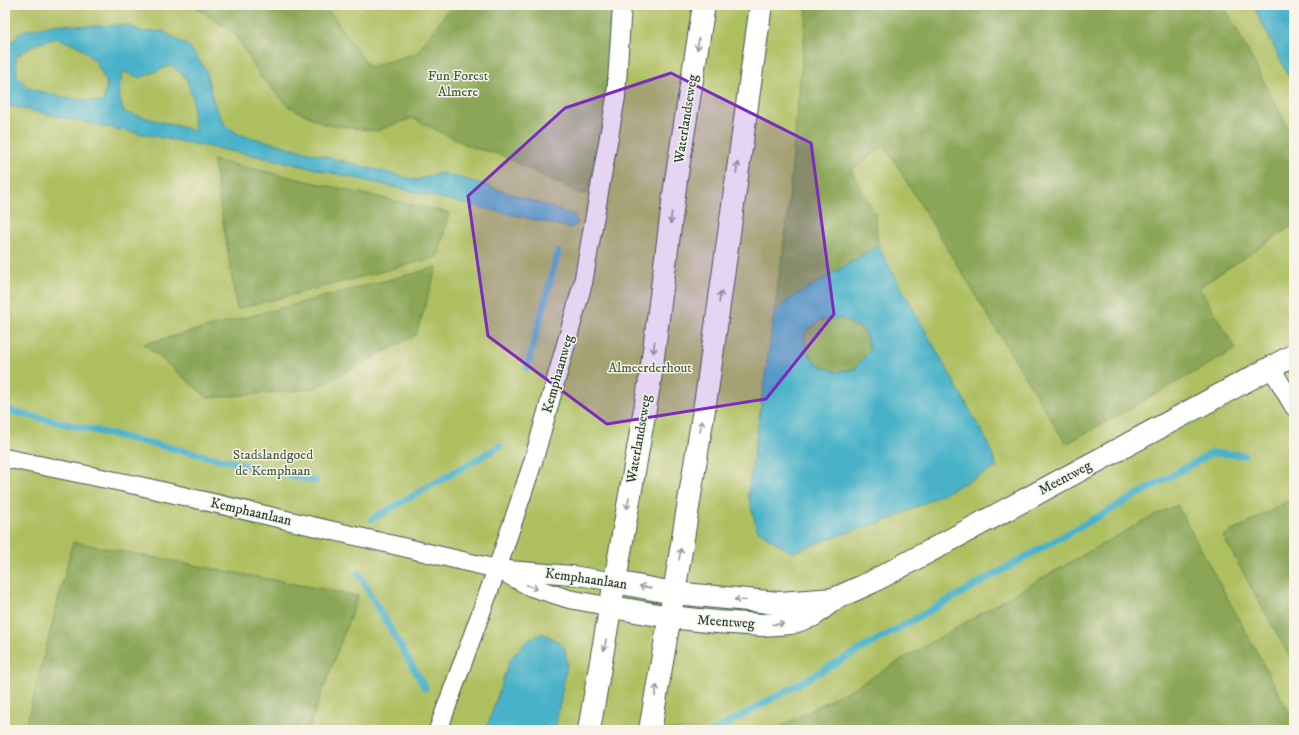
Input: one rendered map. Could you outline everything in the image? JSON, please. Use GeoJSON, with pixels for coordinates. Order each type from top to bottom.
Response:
{"type":"FeatureCollection","features":[{"type":"Feature","properties":{"kind":"main road","name":"Waterlandseweg"},"geometry":{"type":"LineString","coordinates":[[589,730],[612,607],[650,380],[676,180],[704,5]]}},
{"type":"Feature","properties":{"kind":"main road"},"geometry":{"type":"LineString","coordinates":[[650,730],[707,391],[760,5]]}},
{"type":"Feature","properties":{"kind":"main road","name":"Meentweg"},"geometry":{"type":"LineString","coordinates":[[612,607],[670,617],[717,622],[762,625],[791,624],[814,615],[834,599],[879,579],[1294,354]]}},
{"type":"Feature","properties":{"kind":"main road","name":"Kemphaanlaan"},"geometry":{"type":"LineString","coordinates":[[615,582],[674,592]]}},
{"type":"Feature","properties":{"kind":"main road","name":"Meentweg"},"geometry":{"type":"LineString","coordinates":[[674,592],[779,603],[834,599]]}},
{"type":"Feature","properties":{"kind":"street","name":"Kemphaanweg"},"geometry":{"type":"LineString","coordinates":[[438,730],[497,569],[533,462],[583,283],[616,97],[622,5]]}},
{"type":"Feature","properties":{"kind":"street"},"geometry":{"type":"LineString","coordinates":[[1271,367],[1294,407]]}},
{"type":"Feature","properties":{"kind":"street","name":"Kemphaanlaan"},"geometry":{"type":"LineString","coordinates":[[5,458],[140,486],[497,569],[572,575],[615,582]]}},
{"type":"Feature","properties":{"kind":"street","name":"Kemphaanlaan"},"geometry":{"type":"LineString","coordinates":[[497,569],[531,587],[569,599],[612,607]]}},
{"type":"Feature","properties":{"kind":"highlighted area"},"geometry":{"type":"Polygon","coordinates":[[[671,73],[811,143],[834,314],[766,399],[607,424],[488,336],[468,196],[565,108],[671,73]]]}},
{"type":"Feature","properties":{"kind":"green space","name":"Almeerderhout"},"geometry":{"type":"Polygon","coordinates":[[[5,5],[1253,5],[1294,87],[1294,730],[5,730],[5,5]]]}},
{"type":"Feature","properties":{"kind":"green space","name":"Fun Forest Almere"},"geometry":{"type":"Polygon","coordinates":[[[193,5],[322,5],[332,15],[369,67],[417,53],[452,5],[615,5],[610,66],[593,194],[579,193],[501,155],[471,147],[412,118],[376,131],[324,124],[288,106],[260,76],[236,35],[193,5]]]}},
{"type":"Feature","properties":{"kind":"green space"},"geometry":{"type":"Polygon","coordinates":[[[807,5],[1224,5],[1294,140],[1294,225],[1199,287],[1236,349],[1066,444],[885,146],[851,170],[875,213],[878,246],[787,301],[774,314],[787,222],[807,5]]]}},
{"type":"Feature","properties":{"kind":"green space"},"geometry":{"type":"Polygon","coordinates":[[[213,160],[449,213],[438,257],[237,309],[213,160]]]}},
{"type":"Feature","properties":{"kind":"green space"},"geometry":{"type":"Polygon","coordinates":[[[437,267],[416,335],[312,389],[208,398],[144,344],[437,267]]]}},
{"type":"Feature","properties":{"kind":"green space"},"geometry":{"type":"Polygon","coordinates":[[[842,318],[864,330],[870,350],[855,369],[836,372],[818,365],[805,350],[804,333],[820,320],[842,318]]]}},
{"type":"Feature","properties":{"kind":"green space"},"geometry":{"type":"Polygon","coordinates":[[[1290,500],[1294,507],[1294,665],[1223,536],[1290,500]]]}},
{"type":"Feature","properties":{"kind":"green space"},"geometry":{"type":"Polygon","coordinates":[[[1177,505],[1294,721],[1294,730],[774,730],[862,683],[1007,598],[1154,515],[1177,505]]]}},
{"type":"Feature","properties":{"kind":"green space"},"geometry":{"type":"Polygon","coordinates":[[[73,542],[358,596],[308,730],[25,730],[73,542]]]}},
{"type":"Feature","properties":{"kind":"water"},"geometry":{"type":"Polygon","coordinates":[[[1253,5],[1294,5],[1294,87],[1253,5]]]}},
{"type":"Feature","properties":{"kind":"water"},"geometry":{"type":"Polygon","coordinates":[[[57,24],[84,26],[128,25],[143,32],[163,31],[190,47],[206,70],[214,104],[225,125],[238,134],[416,180],[441,173],[482,184],[574,215],[578,224],[570,228],[281,161],[112,128],[5,105],[5,49],[22,31],[57,24]],[[56,38],[34,45],[16,57],[17,75],[28,88],[62,97],[103,102],[107,83],[96,62],[79,46],[56,38]],[[171,65],[140,78],[123,71],[118,93],[124,112],[196,131],[193,117],[193,98],[186,78],[171,65]]]}},
{"type":"Feature","properties":{"kind":"water"},"geometry":{"type":"Polygon","coordinates":[[[878,246],[986,439],[997,467],[894,518],[834,537],[792,553],[757,530],[748,494],[774,314],[787,301],[878,246]],[[842,318],[820,320],[804,333],[805,350],[818,365],[836,372],[855,369],[870,350],[864,330],[842,318]]]}},
{"type":"Feature","properties":{"kind":"water"},"geometry":{"type":"Polygon","coordinates":[[[542,633],[559,642],[565,649],[567,664],[555,730],[486,730],[510,659],[527,641],[542,633]]]}},
{"type":"Feature","properties":{"kind":"waterway"},"geometry":{"type":"LineString","coordinates":[[527,368],[558,252]]}},
{"type":"Feature","properties":{"kind":"waterway"},"geometry":{"type":"LineString","coordinates":[[5,410],[315,481]]}},
{"type":"Feature","properties":{"kind":"waterway"},"geometry":{"type":"LineString","coordinates":[[372,519],[500,446]]}},
{"type":"Feature","properties":{"kind":"waterway"},"geometry":{"type":"LineString","coordinates":[[716,730],[1212,453],[1244,455]]}},
{"type":"Feature","properties":{"kind":"waterway"},"geometry":{"type":"LineString","coordinates":[[358,573],[425,688]]}},
{"type":"Feature","properties":{"kind":"park label","name":"Stadslandgoed de Kemphaan"},"geometry":{"type":"Point","coordinates":[273,464]}}]}
